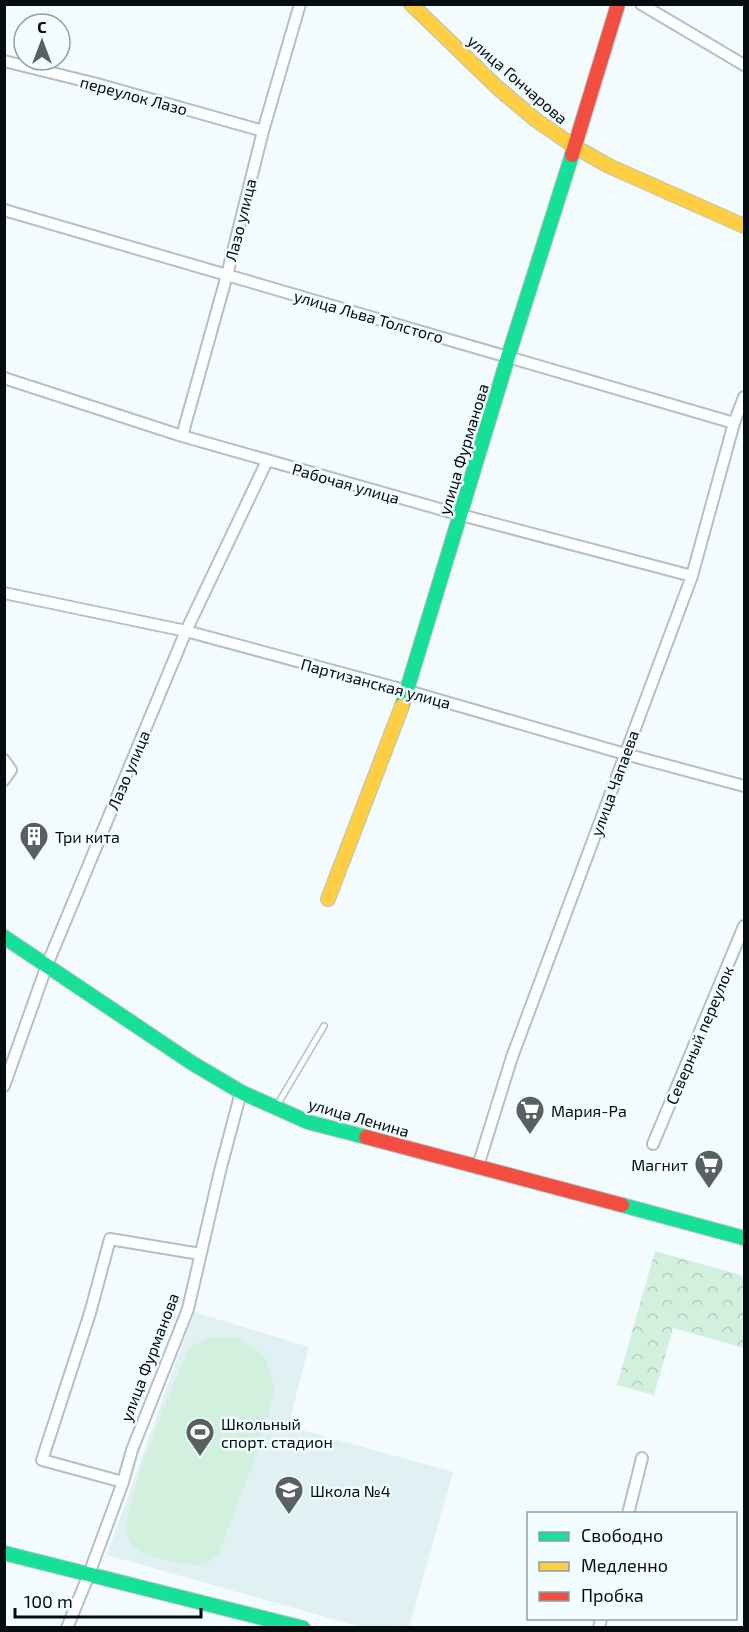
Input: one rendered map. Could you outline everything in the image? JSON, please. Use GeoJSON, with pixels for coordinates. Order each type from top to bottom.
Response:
{"type":"FeatureCollection","features":[{"type":"Feature","properties":{"kind":"street","name":"Лазо улица"},"geometry":{"type":"LineString","coordinates":[[182,436],[227,275],[263,131],[300,4]]}},
{"type":"Feature","properties":{"kind":"street","name":"улица Гончарова"},"geometry":{"type":"LineString","coordinates":[[411,4],[499,89],[536,120],[575,147],[609,166],[744,226]]}},
{"type":"Feature","properties":{"kind":"street","name":"улица Фурманова"},"geometry":{"type":"LineString","coordinates":[[327,899],[408,692],[508,357],[618,4]]}},
{"type":"Feature","properties":{"kind":"street"},"geometry":{"type":"LineString","coordinates":[[641,4],[744,65]]}},
{"type":"Feature","properties":{"kind":"street","name":"переулок Лазо"},"geometry":{"type":"LineString","coordinates":[[4,61],[97,84],[263,131]]}},
{"type":"Feature","properties":{"kind":"street","name":"улица Льва Толстого"},"geometry":{"type":"LineString","coordinates":[[4,210],[734,423]]}},
{"type":"Feature","properties":{"kind":"street","name":"Рабочая улица"},"geometry":{"type":"LineString","coordinates":[[4,378],[267,461],[692,576]]}},
{"type":"Feature","properties":{"kind":"street","name":"улица Чапаева"},"geometry":{"type":"LineString","coordinates":[[478,1166],[512,1057],[692,576],[734,423],[744,397]]}},
{"type":"Feature","properties":{"kind":"street","name":"Лазо улица"},"geometry":{"type":"LineString","coordinates":[[4,1086],[47,965],[186,631],[267,461]]}},
{"type":"Feature","properties":{"kind":"street","name":"Партизанская улица"},"geometry":{"type":"LineString","coordinates":[[4,592],[186,631],[744,786]]}},
{"type":"Feature","properties":{"kind":"street"},"geometry":{"type":"LineString","coordinates":[[4,760],[11,770],[4,780]]}},
{"type":"Feature","properties":{"kind":"street","name":"Северный переулок"},"geometry":{"type":"LineString","coordinates":[[653,1144],[744,926]]}},
{"type":"Feature","properties":{"kind":"street","name":"улица Ленина"},"geometry":{"type":"LineString","coordinates":[[4,938],[192,1063],[241,1092],[308,1122],[744,1238]]}},
{"type":"Feature","properties":{"kind":"street","name":"улица Фурманова"},"geometry":{"type":"LineString","coordinates":[[68,1628],[123,1482],[132,1450],[188,1309],[241,1092]]}},
{"type":"Feature","properties":{"kind":"street"},"geometry":{"type":"LineString","coordinates":[[123,1482],[42,1460],[90,1312],[110,1239],[200,1254]]}},
{"type":"Feature","properties":{"kind":"street"},"geometry":{"type":"LineString","coordinates":[[628,1512],[642,1458]]}},
{"type":"Feature","properties":{"kind":"street"},"geometry":{"type":"LineString","coordinates":[[4,1553],[303,1628]]}},
{"type":"Feature","properties":{"kind":"lane"},"geometry":{"type":"LineString","coordinates":[[276,1107],[324,1026]]}},
{"type":"Feature","properties":{"kind":"shaded area"},"geometry":{"type":"Polygon","coordinates":[[[194,1312],[309,1347],[288,1426],[453,1472],[409,1627],[361,1627],[107,1555],[194,1312]]]}},
{"type":"Feature","properties":{"kind":"green space"},"geometry":{"type":"Polygon","coordinates":[[[655,1251],[744,1276],[744,1348],[673,1328],[654,1395],[617,1385],[655,1251]]]}},
{"type":"Feature","properties":{"kind":"green space","name":"Школьный спорт. стадион"},"geometry":{"type":"Polygon","coordinates":[[[238,1337],[265,1357],[275,1389],[260,1445],[218,1555],[204,1563],[193,1565],[157,1558],[137,1550],[128,1538],[127,1523],[131,1501],[150,1444],[189,1347],[210,1338],[238,1337]]]}},
{"type":"Feature","properties":{"kind":"traffic: fast"},"geometry":{"type":"LineString","coordinates":[[402,706],[572,155]]}},
{"type":"Feature","properties":{"kind":"traffic: fast"},"geometry":{"type":"LineString","coordinates":[[4,937],[192,1063],[241,1092],[308,1122],[366,1137]]}},
{"type":"Feature","properties":{"kind":"traffic: fast"},"geometry":{"type":"LineString","coordinates":[[622,1205],[744,1238]]}},
{"type":"Feature","properties":{"kind":"traffic: fast"},"geometry":{"type":"LineString","coordinates":[[4,1553],[303,1628]]}},
{"type":"Feature","properties":{"kind":"traffic: slow"},"geometry":{"type":"LineString","coordinates":[[411,4],[499,89],[536,120],[575,147],[609,166],[744,226]]}},
{"type":"Feature","properties":{"kind":"traffic: slow"},"geometry":{"type":"LineString","coordinates":[[328,899],[402,706]]}},
{"type":"Feature","properties":{"kind":"traffic: jam"},"geometry":{"type":"LineString","coordinates":[[572,155],[618,4]]}},
{"type":"Feature","properties":{"kind":"traffic: jam"},"geometry":{"type":"LineString","coordinates":[[366,1137],[622,1205]]}},
{"type":"Feature","properties":{"kind":"place","name":"Три кита"},"geometry":{"type":"Point","coordinates":[34,862]}},
{"type":"Feature","properties":{"kind":"place","name":"Мария-Ра"},"geometry":{"type":"Point","coordinates":[530,1136]}},
{"type":"Feature","properties":{"kind":"place","name":"Магнит"},"geometry":{"type":"Point","coordinates":[709,1190]}},
{"type":"Feature","properties":{"kind":"place","name":"Школьный спорт. стадион"},"geometry":{"type":"Point","coordinates":[200,1458]}},
{"type":"Feature","properties":{"kind":"place","name":"Школа №4"},"geometry":{"type":"Point","coordinates":[289,1516]}}]}
